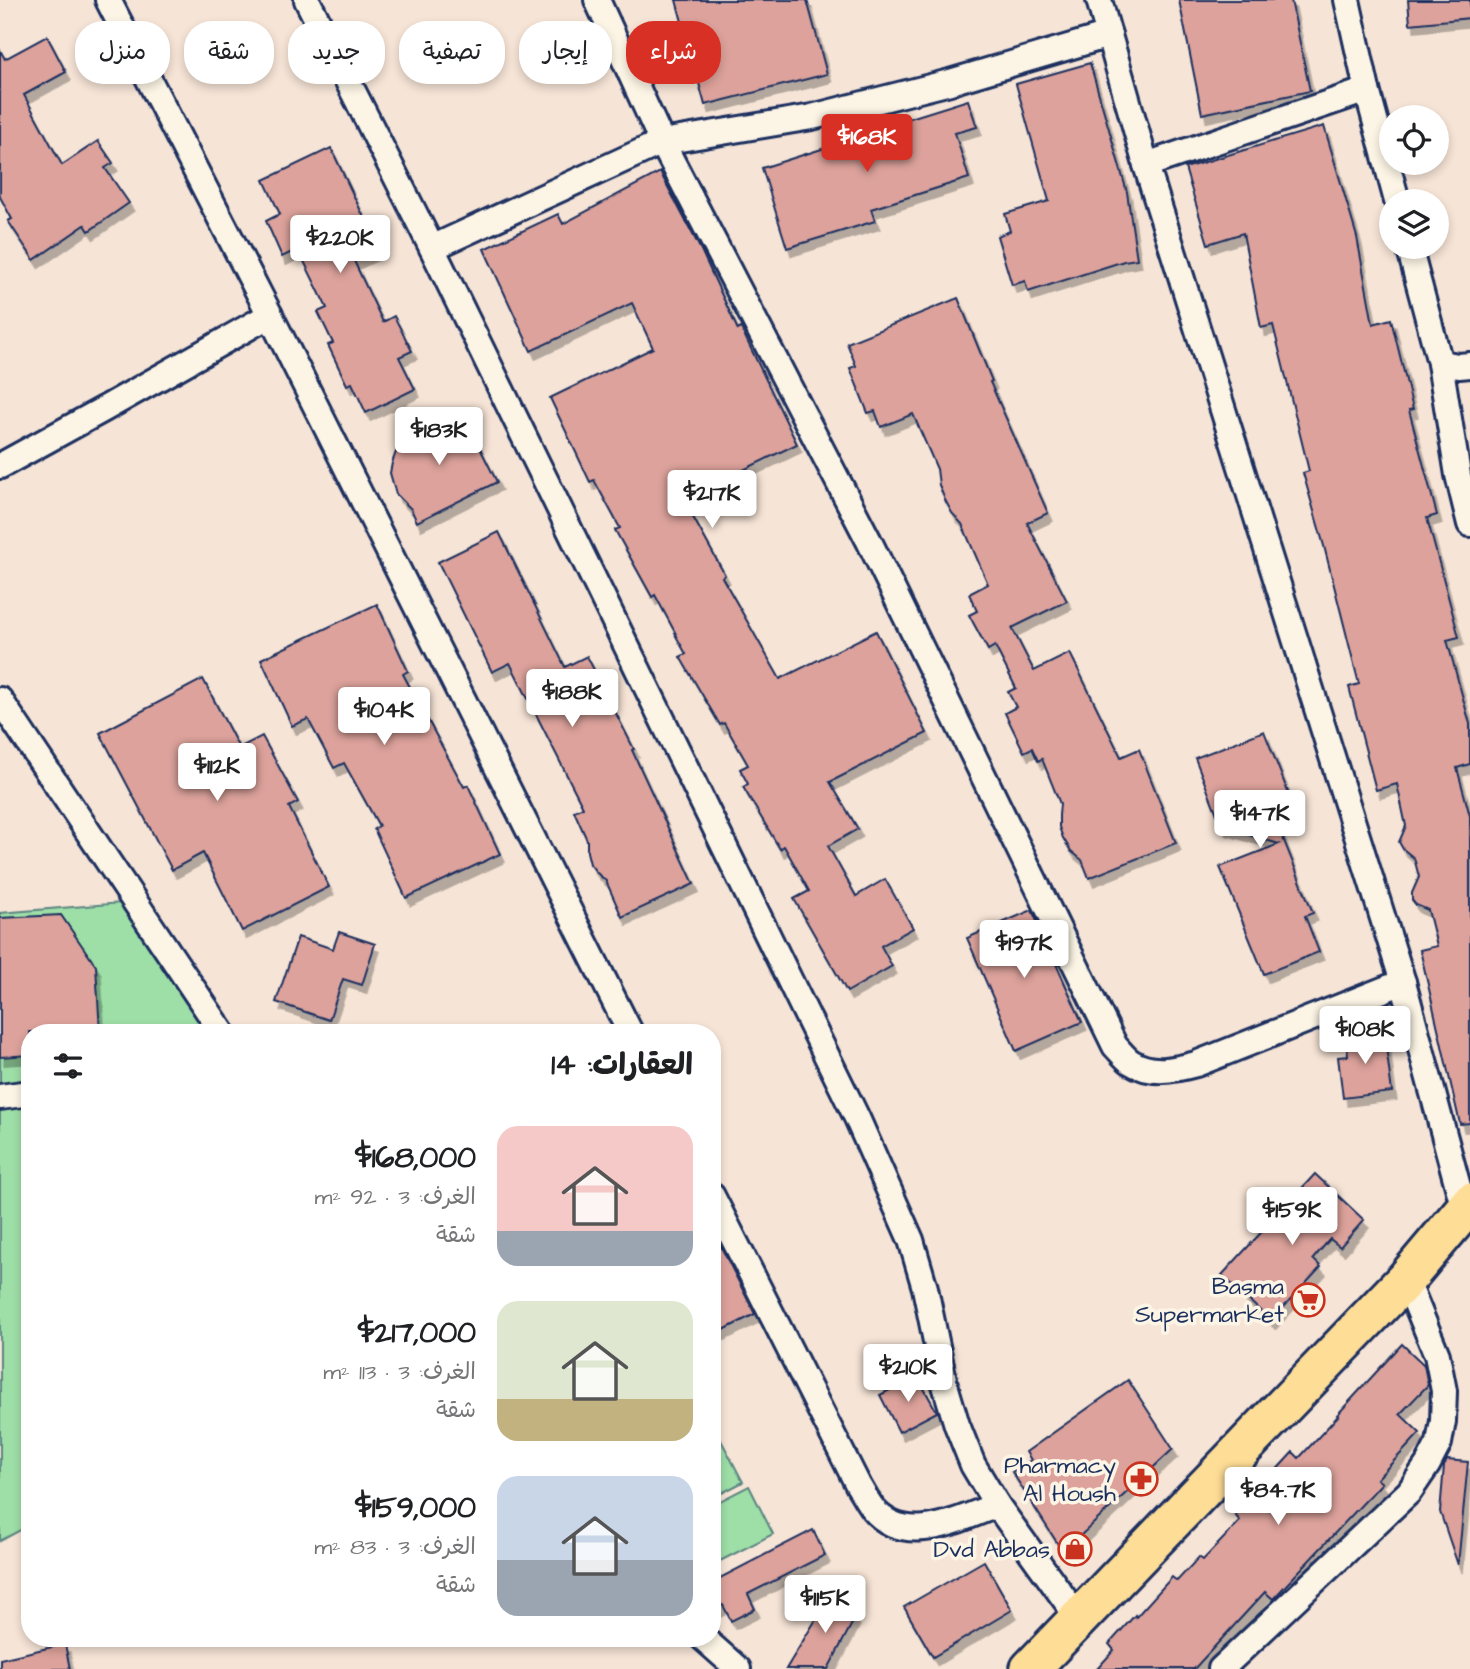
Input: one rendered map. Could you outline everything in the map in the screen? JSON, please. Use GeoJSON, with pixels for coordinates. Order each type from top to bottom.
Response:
{"type":"FeatureCollection","features":[{"type":"Feature","properties":{"kind":"main road"},"geometry":{"type":"LineString","coordinates":[[1030,1669],[1406,1279],[1467,1206]]}},
{"type":"Feature","properties":{"kind":"street"},"geometry":{"type":"LineString","coordinates":[[108,0],[270,315],[626,1024]]}},
{"type":"Feature","properties":{"kind":"street"},"geometry":{"type":"LineString","coordinates":[[307,0],[432,248],[857,1118],[911,1240],[925,1288],[945,1385],[973,1465],[997,1505],[1079,1619]]}},
{"type":"Feature","properties":{"kind":"street"},"geometry":{"type":"LineString","coordinates":[[597,0],[662,142],[869,541],[1115,1046],[1130,1062],[1153,1071],[1175,1070],[1403,982]]}},
{"type":"Feature","properties":{"kind":"street"},"geometry":{"type":"LineString","coordinates":[[1098,0],[1146,165],[1403,982],[1467,1206]]}},
{"type":"Feature","properties":{"kind":"street"},"geometry":{"type":"LineString","coordinates":[[1347,0],[1367,90],[1394,189]]}},
{"type":"Feature","properties":{"kind":"street"},"geometry":{"type":"LineString","coordinates":[[432,248],[662,142],[812,117],[950,82],[1109,35]]}},
{"type":"Feature","properties":{"kind":"street"},"geometry":{"type":"LineString","coordinates":[[1146,165],[1367,90]]}},
{"type":"Feature","properties":{"kind":"street"},"geometry":{"type":"LineString","coordinates":[[1412,259],[1440,363],[1458,475],[1470,524]]}},
{"type":"Feature","properties":{"kind":"street"},"geometry":{"type":"LineString","coordinates":[[0,466],[270,315]]}},
{"type":"Feature","properties":{"kind":"street"},"geometry":{"type":"LineString","coordinates":[[1440,363],[1470,365]]}},
{"type":"Feature","properties":{"kind":"street"},"geometry":{"type":"LineString","coordinates":[[0,700],[217,1024]]}},
{"type":"Feature","properties":{"kind":"street"},"geometry":{"type":"LineString","coordinates":[[0,1097],[21,1094]]}},
{"type":"Feature","properties":{"kind":"street"},"geometry":{"type":"LineString","coordinates":[[721,1214],[858,1485],[875,1510],[893,1524],[914,1529],[935,1528],[997,1505]]}},
{"type":"Feature","properties":{"kind":"street"},"geometry":{"type":"LineString","coordinates":[[1220,1669],[1409,1492],[1439,1443],[1444,1391],[1437,1355],[1406,1279]]}},
{"type":"Feature","properties":{"kind":"street"},"geometry":{"type":"LineString","coordinates":[[713,1647],[737,1669]]}},
{"type":"Feature","properties":{"kind":"green space"},"geometry":{"type":"Polygon","coordinates":[[[134,902],[217,1024],[21,1024],[21,1530],[0,1541],[0,913],[134,902]]]}},
{"type":"Feature","properties":{"kind":"green space"},"geometry":{"type":"Polygon","coordinates":[[[721,1440],[743,1482],[721,1493],[721,1440]]]}},
{"type":"Feature","properties":{"kind":"green space"},"geometry":{"type":"Polygon","coordinates":[[[749,1486],[773,1534],[721,1560],[721,1500],[749,1486]]]}},
{"type":"Feature","properties":{"kind":"building"},"geometry":{"type":"Polygon","coordinates":[[[676,0],[807,0],[827,74],[705,105],[699,84],[721,84],[721,21],[682,21],[676,0]]]}},
{"type":"Feature","properties":{"kind":"building"},"geometry":{"type":"Polygon","coordinates":[[[1179,0],[1291,0],[1310,91],[1202,114],[1179,0]]]}},
{"type":"Feature","properties":{"kind":"building"},"geometry":{"type":"Polygon","coordinates":[[[1408,0],[1470,0],[1470,18],[1410,24],[1408,0]]]}},
{"type":"Feature","properties":{"kind":"building"},"geometry":{"type":"Polygon","coordinates":[[[47,36],[66,72],[24,95],[62,165],[98,141],[113,163],[105,168],[129,203],[89,231],[85,225],[34,260],[8,221],[12,219],[0,197],[0,50],[5,59],[47,36]]]}},
{"type":"Feature","properties":{"kind":"building"},"geometry":{"type":"Polygon","coordinates":[[[1090,63],[1127,192],[1137,259],[1028,292],[1025,281],[1012,285],[997,236],[1010,231],[1005,214],[1049,201],[1016,84],[1090,63]]]}},
{"type":"Feature","properties":{"kind":"building"},"geometry":{"type":"Polygon","coordinates":[[[968,100],[977,127],[955,133],[969,178],[871,209],[875,221],[787,248],[762,168],[968,100]]]}},
{"type":"Feature","properties":{"kind":"building"},"geometry":{"type":"Polygon","coordinates":[[[1324,126],[1357,237],[1373,324],[1391,319],[1413,409],[1409,410],[1437,515],[1427,518],[1459,637],[1447,640],[1470,724],[1470,764],[1457,768],[1470,816],[1470,1123],[1460,1124],[1420,950],[1437,946],[1428,910],[1416,905],[1412,900],[1419,877],[1414,858],[1399,842],[1406,826],[1397,784],[1376,790],[1349,687],[1359,684],[1303,473],[1309,471],[1273,325],[1261,328],[1243,233],[1208,244],[1185,168],[1324,126]]]}},
{"type":"Feature","properties":{"kind":"building"},"geometry":{"type":"Polygon","coordinates":[[[331,148],[379,249],[354,261],[383,322],[394,316],[412,351],[399,357],[415,389],[366,413],[352,383],[347,385],[328,345],[333,343],[318,312],[327,308],[298,249],[282,257],[266,221],[280,214],[264,180],[331,148]]]}},
{"type":"Feature","properties":{"kind":"building"},"geometry":{"type":"Polygon","coordinates":[[[660,172],[701,250],[738,330],[741,328],[797,444],[683,499],[725,575],[722,577],[780,679],[876,631],[927,733],[830,782],[858,829],[828,846],[856,896],[885,879],[913,928],[881,946],[892,966],[847,992],[794,899],[809,891],[784,846],[780,849],[743,787],[748,784],[740,769],[748,765],[724,723],[720,725],[680,657],[686,654],[677,636],[615,530],[620,528],[594,480],[590,482],[550,398],[653,348],[632,303],[531,351],[484,249],[558,214],[563,224],[660,172]]]}},
{"type":"Feature","properties":{"kind":"building"},"geometry":{"type":"Polygon","coordinates":[[[958,298],[992,381],[990,382],[1048,513],[1027,523],[1067,601],[1012,628],[1034,671],[1070,653],[1121,757],[1139,749],[1176,843],[1089,878],[1082,860],[1071,851],[1063,838],[1059,827],[1060,804],[1042,759],[1038,761],[1032,748],[1024,752],[1005,713],[1016,707],[1008,692],[1016,688],[995,646],[988,650],[969,615],[977,611],[969,594],[988,584],[962,524],[945,500],[937,469],[913,414],[881,427],[875,411],[868,413],[850,368],[856,366],[847,343],[958,298]]]}},
{"type":"Feature","properties":{"kind":"building"},"geometry":{"type":"Polygon","coordinates":[[[462,412],[497,482],[417,522],[411,509],[396,494],[390,473],[396,452],[427,413],[434,427],[462,412]]]}},
{"type":"Feature","properties":{"kind":"building"},"geometry":{"type":"Polygon","coordinates":[[[499,532],[565,667],[587,656],[634,749],[632,750],[694,884],[622,917],[606,881],[590,864],[587,840],[574,811],[583,807],[510,663],[492,672],[438,562],[499,532]]]}},
{"type":"Feature","properties":{"kind":"building"},"geometry":{"type":"Polygon","coordinates":[[[377,604],[408,671],[403,674],[464,787],[468,785],[500,854],[406,898],[374,829],[379,826],[344,763],[334,768],[308,719],[292,726],[261,659],[377,604]]]}},
{"type":"Feature","properties":{"kind":"building"},"geometry":{"type":"Polygon","coordinates":[[[203,679],[239,748],[262,736],[298,802],[289,807],[329,887],[242,931],[203,853],[172,870],[100,733],[203,679]]]}},
{"type":"Feature","properties":{"kind":"building"},"geometry":{"type":"Polygon","coordinates":[[[1264,731],[1295,810],[1275,818],[1313,913],[1305,916],[1319,952],[1264,974],[1220,867],[1279,844],[1222,827],[1195,758],[1264,731]]]}},
{"type":"Feature","properties":{"kind":"building"},"geometry":{"type":"Polygon","coordinates":[[[1032,910],[1082,1022],[1016,1051],[967,938],[1032,910]]]}},
{"type":"Feature","properties":{"kind":"building"},"geometry":{"type":"Polygon","coordinates":[[[61,915],[96,966],[100,1024],[21,1024],[21,1056],[0,1057],[0,918],[61,915]]]}},
{"type":"Feature","properties":{"kind":"building"},"geometry":{"type":"Polygon","coordinates":[[[339,932],[375,944],[362,985],[343,979],[329,1020],[276,1002],[298,937],[333,949],[339,932]]]}},
{"type":"Feature","properties":{"kind":"building"},"geometry":{"type":"Polygon","coordinates":[[[1384,1031],[1392,1092],[1343,1098],[1338,1057],[1348,1056],[1346,1036],[1384,1031]]]}},
{"type":"Feature","properties":{"kind":"building"},"geometry":{"type":"Polygon","coordinates":[[[1315,1174],[1364,1220],[1340,1247],[1330,1239],[1313,1259],[1321,1267],[1271,1321],[1222,1275],[1315,1174]]]}},
{"type":"Feature","properties":{"kind":"building"},"geometry":{"type":"Polygon","coordinates":[[[721,1247],[755,1314],[721,1331],[721,1247]]]}},
{"type":"Feature","properties":{"kind":"building"},"geometry":{"type":"Polygon","coordinates":[[[1402,1344],[1424,1365],[1428,1385],[1400,1414],[1420,1433],[1377,1479],[1382,1483],[1273,1599],[1265,1592],[1194,1669],[1097,1669],[1114,1650],[1109,1644],[1135,1615],[1136,1617],[1172,1577],[1177,1581],[1199,1557],[1203,1560],[1240,1521],[1235,1515],[1293,1452],[1299,1458],[1402,1344]]]}},
{"type":"Feature","properties":{"kind":"building"},"geometry":{"type":"Polygon","coordinates":[[[917,1376],[937,1412],[899,1432],[880,1395],[917,1376]]]}},
{"type":"Feature","properties":{"kind":"building"},"geometry":{"type":"Polygon","coordinates":[[[1128,1380],[1173,1449],[1063,1552],[1012,1472],[1031,1460],[1026,1452],[1128,1380]]]}},
{"type":"Feature","properties":{"kind":"building"},"geometry":{"type":"Polygon","coordinates":[[[1447,1460],[1468,1462],[1458,1565],[1440,1512],[1444,1466],[1447,1460]]]}},
{"type":"Feature","properties":{"kind":"building"},"geometry":{"type":"Polygon","coordinates":[[[813,1530],[825,1555],[748,1594],[755,1609],[731,1621],[723,1605],[721,1606],[721,1577],[813,1530]]]}},
{"type":"Feature","properties":{"kind":"building"},"geometry":{"type":"Polygon","coordinates":[[[984,1561],[1012,1610],[933,1657],[904,1607],[984,1561]]]}},
{"type":"Feature","properties":{"kind":"building"},"geometry":{"type":"Polygon","coordinates":[[[838,1583],[855,1618],[828,1669],[786,1669],[838,1583]]]}},
{"type":"Feature","properties":{"kind":"building"},"geometry":{"type":"Polygon","coordinates":[[[52,1647],[66,1647],[70,1669],[0,1669],[0,1659],[52,1647]]]}},
{"type":"Feature","properties":{"kind":"place","name":"Basma Supermarket"},"geometry":{"type":"Point","coordinates":[1308,1300]}},
{"type":"Feature","properties":{"kind":"place","name":"Pharmacy Al Housh"},"geometry":{"type":"Point","coordinates":[1141,1479]}},
{"type":"Feature","properties":{"kind":"place","name":"Dvd Abbas"},"geometry":{"type":"Point","coordinates":[1075,1549]}}]}
